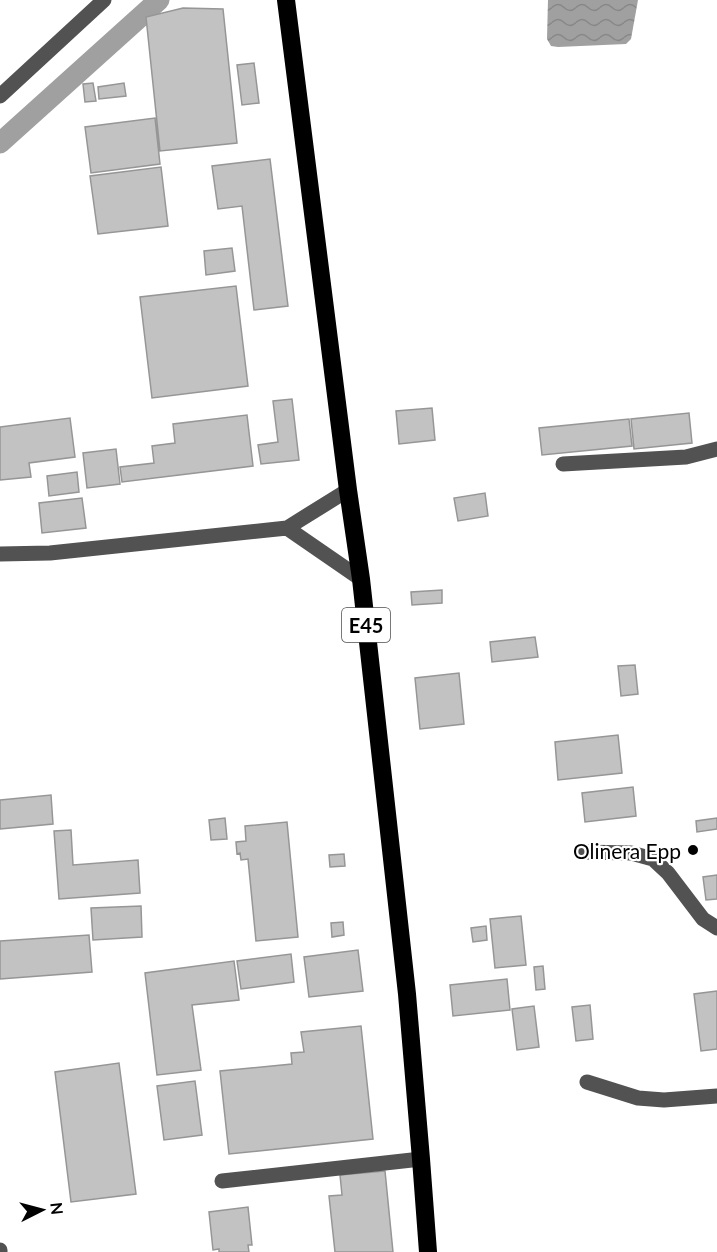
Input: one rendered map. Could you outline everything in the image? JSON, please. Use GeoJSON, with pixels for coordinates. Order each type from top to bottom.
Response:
{"type":"FeatureCollection","features":[{"type":"Feature","properties":{"kind":"highway","name":"E45"},"geometry":{"type":"LineString","coordinates":[[286,0],[361,579],[406,993],[428,1252]]}},
{"type":"Feature","properties":{"kind":"lane"},"geometry":{"type":"LineString","coordinates":[[0,96],[105,0]]}},
{"type":"Feature","properties":{"kind":"lane"},"geometry":{"type":"LineString","coordinates":[[563,464],[686,457],[717,449]]}},
{"type":"Feature","properties":{"kind":"lane"},"geometry":{"type":"LineString","coordinates":[[0,554],[50,553],[287,528],[348,490]]}},
{"type":"Feature","properties":{"kind":"lane"},"geometry":{"type":"LineString","coordinates":[[287,528],[361,579]]}},
{"type":"Feature","properties":{"kind":"lane"},"geometry":{"type":"LineString","coordinates":[[583,852],[631,853],[653,859],[668,873],[703,919],[717,928]]}},
{"type":"Feature","properties":{"kind":"lane"},"geometry":{"type":"LineString","coordinates":[[587,1082],[638,1098],[664,1100],[717,1096]]}},
{"type":"Feature","properties":{"kind":"lane"},"geometry":{"type":"LineString","coordinates":[[222,1181],[421,1159]]}},
{"type":"Feature","properties":{"kind":"water"},"geometry":{"type":"Polygon","coordinates":[[[548,0],[638,0],[631,39],[626,44],[551,46],[547,39],[548,0]]]}},
{"type":"Feature","properties":{"kind":"building"},"geometry":{"type":"Polygon","coordinates":[[[183,8],[223,9],[237,143],[160,151],[146,17],[183,8]]]}},
{"type":"Feature","properties":{"kind":"building"},"geometry":{"type":"Polygon","coordinates":[[[254,63],[259,103],[242,105],[237,65],[254,63]]]}},
{"type":"Feature","properties":{"kind":"building"},"geometry":{"type":"Polygon","coordinates":[[[93,83],[96,101],[85,102],[83,84],[93,83]]]}},
{"type":"Feature","properties":{"kind":"building"},"geometry":{"type":"Polygon","coordinates":[[[124,83],[126,96],[99,99],[98,87],[124,83]]]}},
{"type":"Feature","properties":{"kind":"building"},"geometry":{"type":"Polygon","coordinates":[[[155,118],[160,164],[91,173],[85,127],[155,118]]]}},
{"type":"Feature","properties":{"kind":"building"},"geometry":{"type":"Polygon","coordinates":[[[270,159],[288,306],[254,310],[242,206],[218,209],[212,166],[270,159]]]}},
{"type":"Feature","properties":{"kind":"building"},"geometry":{"type":"Polygon","coordinates":[[[161,167],[168,226],[98,234],[90,176],[161,167]]]}},
{"type":"Feature","properties":{"kind":"building"},"geometry":{"type":"Polygon","coordinates":[[[232,248],[235,271],[206,275],[204,251],[232,248]]]}},
{"type":"Feature","properties":{"kind":"building"},"geometry":{"type":"Polygon","coordinates":[[[236,286],[248,386],[152,398],[140,297],[236,286]]]}},
{"type":"Feature","properties":{"kind":"building"},"geometry":{"type":"Polygon","coordinates":[[[292,399],[299,460],[261,464],[258,445],[278,442],[273,401],[292,399]]]}},
{"type":"Feature","properties":{"kind":"building"},"geometry":{"type":"Polygon","coordinates":[[[432,408],[435,440],[399,444],[396,411],[432,408]]]}},
{"type":"Feature","properties":{"kind":"building"},"geometry":{"type":"Polygon","coordinates":[[[689,413],[692,443],[634,449],[631,419],[689,413]]]}},
{"type":"Feature","properties":{"kind":"building"},"geometry":{"type":"Polygon","coordinates":[[[247,415],[253,466],[122,482],[120,467],[154,463],[152,446],[175,443],[173,424],[247,415]]]}},
{"type":"Feature","properties":{"kind":"building"},"geometry":{"type":"Polygon","coordinates":[[[70,418],[75,457],[29,463],[31,477],[0,480],[0,427],[70,418]]]}},
{"type":"Feature","properties":{"kind":"building"},"geometry":{"type":"Polygon","coordinates":[[[629,419],[632,446],[542,455],[539,428],[629,419]]]}},
{"type":"Feature","properties":{"kind":"building"},"geometry":{"type":"Polygon","coordinates":[[[116,449],[120,484],[87,488],[83,453],[116,449]]]}},
{"type":"Feature","properties":{"kind":"building"},"geometry":{"type":"Polygon","coordinates":[[[77,472],[79,492],[49,496],[47,476],[77,472]]]}},
{"type":"Feature","properties":{"kind":"building"},"geometry":{"type":"Polygon","coordinates":[[[485,493],[488,516],[458,521],[454,498],[485,493]]]}},
{"type":"Feature","properties":{"kind":"building"},"geometry":{"type":"Polygon","coordinates":[[[82,498],[86,528],[42,533],[39,503],[82,498]]]}},
{"type":"Feature","properties":{"kind":"building"},"geometry":{"type":"Polygon","coordinates":[[[442,590],[442,603],[412,605],[411,592],[442,590]]]}},
{"type":"Feature","properties":{"kind":"building"},"geometry":{"type":"Polygon","coordinates":[[[535,637],[538,657],[492,662],[490,642],[535,637]]]}},
{"type":"Feature","properties":{"kind":"building"},"geometry":{"type":"Polygon","coordinates":[[[635,665],[638,694],[621,696],[618,666],[635,665]]]}},
{"type":"Feature","properties":{"kind":"building"},"geometry":{"type":"Polygon","coordinates":[[[459,673],[464,724],[420,729],[415,678],[459,673]]]}},
{"type":"Feature","properties":{"kind":"building"},"geometry":{"type":"Polygon","coordinates":[[[618,735],[622,773],[558,780],[555,742],[618,735]]]}},
{"type":"Feature","properties":{"kind":"building"},"geometry":{"type":"Polygon","coordinates":[[[633,787],[636,816],[585,822],[582,793],[633,787]]]}},
{"type":"Feature","properties":{"kind":"building"},"geometry":{"type":"Polygon","coordinates":[[[51,795],[53,824],[0,829],[0,800],[51,795]]]}},
{"type":"Feature","properties":{"kind":"building"},"geometry":{"type":"Polygon","coordinates":[[[225,818],[227,839],[211,840],[209,820],[225,818]]]}},
{"type":"Feature","properties":{"kind":"building"},"geometry":{"type":"Polygon","coordinates":[[[717,818],[717,829],[697,832],[696,821],[717,818]]]}},
{"type":"Feature","properties":{"kind":"building"},"geometry":{"type":"Polygon","coordinates":[[[287,822],[298,937],[256,941],[248,859],[241,860],[240,853],[237,854],[236,842],[246,841],[245,826],[287,822]]]}},
{"type":"Feature","properties":{"kind":"building"},"geometry":{"type":"Polygon","coordinates":[[[71,830],[73,865],[138,860],[140,893],[59,899],[54,831],[71,830]]]}},
{"type":"Feature","properties":{"kind":"building"},"geometry":{"type":"Polygon","coordinates":[[[344,854],[345,866],[330,867],[329,855],[344,854]]]}},
{"type":"Feature","properties":{"kind":"building"},"geometry":{"type":"Polygon","coordinates":[[[717,875],[717,899],[706,900],[703,877],[717,875]]]}},
{"type":"Feature","properties":{"kind":"building"},"geometry":{"type":"Polygon","coordinates":[[[141,906],[142,937],[93,940],[91,908],[141,906]]]}},
{"type":"Feature","properties":{"kind":"building"},"geometry":{"type":"Polygon","coordinates":[[[521,916],[526,965],[495,968],[490,919],[521,916]]]}},
{"type":"Feature","properties":{"kind":"building"},"geometry":{"type":"Polygon","coordinates":[[[343,922],[344,935],[332,937],[331,923],[343,922]]]}},
{"type":"Feature","properties":{"kind":"building"},"geometry":{"type":"Polygon","coordinates":[[[486,926],[487,940],[473,942],[471,928],[486,926]]]}},
{"type":"Feature","properties":{"kind":"building"},"geometry":{"type":"Polygon","coordinates":[[[89,935],[92,972],[0,979],[0,941],[89,935]]]}},
{"type":"Feature","properties":{"kind":"building"},"geometry":{"type":"Polygon","coordinates":[[[358,950],[363,991],[309,997],[304,957],[358,950]]]}},
{"type":"Feature","properties":{"kind":"building"},"geometry":{"type":"Polygon","coordinates":[[[291,954],[294,982],[241,989],[237,961],[291,954]]]}},
{"type":"Feature","properties":{"kind":"building"},"geometry":{"type":"Polygon","coordinates":[[[234,961],[239,1000],[192,1005],[201,1070],[157,1075],[145,973],[234,961]]]}},
{"type":"Feature","properties":{"kind":"building"},"geometry":{"type":"Polygon","coordinates":[[[543,966],[545,989],[536,990],[534,967],[543,966]]]}},
{"type":"Feature","properties":{"kind":"building"},"geometry":{"type":"Polygon","coordinates":[[[507,979],[510,1010],[453,1016],[450,985],[507,979]]]}},
{"type":"Feature","properties":{"kind":"building"},"geometry":{"type":"Polygon","coordinates":[[[717,991],[717,1049],[701,1051],[694,994],[717,991]]]}},
{"type":"Feature","properties":{"kind":"building"},"geometry":{"type":"Polygon","coordinates":[[[590,1005],[593,1039],[576,1041],[572,1007],[590,1005]]]}},
{"type":"Feature","properties":{"kind":"building"},"geometry":{"type":"Polygon","coordinates":[[[534,1006],[539,1047],[517,1050],[512,1009],[534,1006]]]}},
{"type":"Feature","properties":{"kind":"building"},"geometry":{"type":"Polygon","coordinates":[[[361,1026],[373,1139],[229,1154],[220,1071],[292,1064],[291,1053],[304,1052],[301,1032],[361,1026]]]}},
{"type":"Feature","properties":{"kind":"building"},"geometry":{"type":"Polygon","coordinates":[[[119,1063],[136,1194],[71,1202],[55,1072],[119,1063]]]}},
{"type":"Feature","properties":{"kind":"building"},"geometry":{"type":"Polygon","coordinates":[[[195,1081],[202,1135],[164,1140],[157,1086],[195,1081]]]}},
{"type":"Feature","properties":{"kind":"building"},"geometry":{"type":"Polygon","coordinates":[[[385,1171],[393,1252],[335,1252],[329,1196],[342,1195],[340,1175],[385,1171]]]}},
{"type":"Feature","properties":{"kind":"building"},"geometry":{"type":"Polygon","coordinates":[[[248,1207],[252,1245],[248,1245],[249,1252],[213,1250],[209,1212],[248,1207]]]}},
{"type":"Feature","properties":{"kind":"waterway"},"geometry":{"type":"LineString","coordinates":[[0,143],[159,0]]}},
{"type":"Feature","properties":{"kind":"place","name":"Olinera Epp"},"geometry":{"type":"Point","coordinates":[693,850]}}]}
